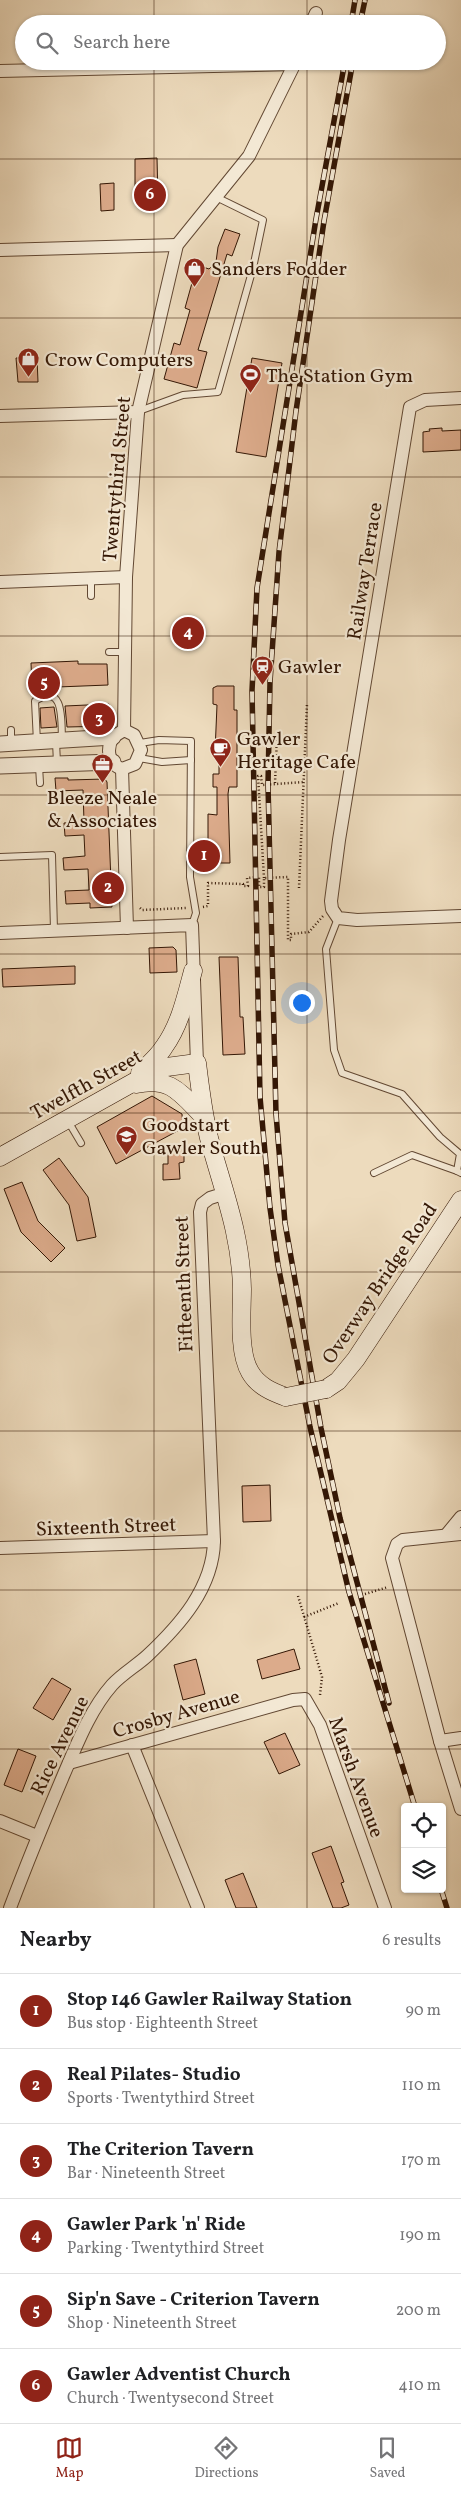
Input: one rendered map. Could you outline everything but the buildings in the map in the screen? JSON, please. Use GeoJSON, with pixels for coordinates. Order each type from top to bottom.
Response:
{"type":"FeatureCollection","features":[{"type":"Feature","properties":{"kind":"main road"},"geometry":{"type":"LineString","coordinates":[[128,1086],[164,1048],[181,1014],[193,971]]}},
{"type":"Feature","properties":{"kind":"main road"},"geometry":{"type":"LineString","coordinates":[[197,1063],[204,1117],[226,1193]]}},
{"type":"Feature","properties":{"kind":"main road","name":"Twelfth Street"},"geometry":{"type":"LineString","coordinates":[[0,1156],[159,1068],[197,1063]]}},
{"type":"Feature","properties":{"kind":"main road"},"geometry":{"type":"LineString","coordinates":[[128,1086],[153,1080],[173,1087],[204,1117]]}},
{"type":"Feature","properties":{"kind":"main road","name":"Overway Bridge Road"},"geometry":{"type":"LineString","coordinates":[[226,1193],[238,1245],[244,1354],[249,1371],[259,1383],[272,1392],[286,1397],[326,1389],[338,1381],[356,1359],[461,1200]]}},
{"type":"Feature","properties":{"kind":"street"},"geometry":{"type":"LineString","coordinates":[[0,71],[33,70]]}},
{"type":"Feature","properties":{"kind":"street","name":"Twentythird Street"},"geometry":{"type":"LineString","coordinates":[[119,734],[125,652],[126,577],[138,412],[177,245],[249,156],[292,70]]}},
{"type":"Feature","properties":{"kind":"street"},"geometry":{"type":"LineString","coordinates":[[0,250],[177,245]]}},
{"type":"Feature","properties":{"kind":"street","name":"Railway Terrace"},"geometry":{"type":"LineString","coordinates":[[335,913],[340,830],[410,407],[425,400],[461,398]]}},
{"type":"Feature","properties":{"kind":"street"},"geometry":{"type":"LineString","coordinates":[[0,416],[138,412]]}},
{"type":"Feature","properties":{"kind":"street"},"geometry":{"type":"LineString","coordinates":[[0,582],[126,577]]}},
{"type":"Feature","properties":{"kind":"street"},"geometry":{"type":"LineString","coordinates":[[119,734],[108,750],[117,765],[127,928]]}},
{"type":"Feature","properties":{"kind":"street"},"geometry":{"type":"LineString","coordinates":[[0,766],[57,764],[131,766],[139,758],[140,743],[134,735],[119,734],[37,742],[7,739]]}},
{"type":"Feature","properties":{"kind":"street"},"geometry":{"type":"LineString","coordinates":[[335,913],[357,920],[461,916]]}},
{"type":"Feature","properties":{"kind":"street"},"geometry":{"type":"LineString","coordinates":[[0,933],[192,925],[197,1063]]}},
{"type":"Feature","properties":{"kind":"street","name":"Fifteenth Street"},"geometry":{"type":"LineString","coordinates":[[214,1542],[200,1212],[202,1204],[210,1198],[226,1193]]}},
{"type":"Feature","properties":{"kind":"street"},"geometry":{"type":"LineString","coordinates":[[447,1534],[461,1517]]}},
{"type":"Feature","properties":{"kind":"street"},"geometry":{"type":"LineString","coordinates":[[461,1534],[420,1536],[403,1540],[397,1544],[392,1558],[440,1741],[461,1809]]}},
{"type":"Feature","properties":{"kind":"street","name":"Sixteenth Street"},"geometry":{"type":"LineString","coordinates":[[0,1548],[214,1542]]}},
{"type":"Feature","properties":{"kind":"street","name":"Rice Avenue"},"geometry":{"type":"LineString","coordinates":[[10,1908],[37,1836],[90,1716],[112,1684],[146,1656],[177,1624],[204,1587],[213,1559],[214,1542]]}},
{"type":"Feature","properties":{"kind":"street","name":"Crosby Avenue"},"geometry":{"type":"LineString","coordinates":[[69,1763],[293,1700]]}},
{"type":"Feature","properties":{"kind":"street","name":"Marsh Avenue"},"geometry":{"type":"LineString","coordinates":[[293,1700],[305,1700],[320,1725],[386,1908]]}},
{"type":"Feature","properties":{"kind":"street"},"geometry":{"type":"LineString","coordinates":[[440,1741],[461,1738]]}},
{"type":"Feature","properties":{"kind":"street"},"geometry":{"type":"LineString","coordinates":[[132,1745],[198,1908]]}},
{"type":"Feature","properties":{"kind":"street"},"geometry":{"type":"LineString","coordinates":[[0,1821],[37,1836]]}},
{"type":"Feature","properties":{"kind":"lane"},"geometry":{"type":"LineString","coordinates":[[138,412],[183,395],[218,392],[253,268],[263,220],[216,196]]}},
{"type":"Feature","properties":{"kind":"lane"},"geometry":{"type":"LineString","coordinates":[[91,578],[91,596]]}},
{"type":"Feature","properties":{"kind":"lane"},"geometry":{"type":"LineString","coordinates":[[109,652],[125,652]]}},
{"type":"Feature","properties":{"kind":"lane"},"geometry":{"type":"LineString","coordinates":[[37,742],[35,701],[47,696],[57,698],[60,706],[57,764]]}},
{"type":"Feature","properties":{"kind":"lane"},"geometry":{"type":"LineString","coordinates":[[140,743],[159,740],[191,741],[190,884],[196,913],[192,925]]}},
{"type":"Feature","properties":{"kind":"lane"},"geometry":{"type":"LineString","coordinates":[[139,758],[162,762],[191,760]]}},
{"type":"Feature","properties":{"kind":"lane"},"geometry":{"type":"LineString","coordinates":[[39,764],[40,783]]}},
{"type":"Feature","properties":{"kind":"lane"},"geometry":{"type":"LineString","coordinates":[[0,857],[52,855],[54,930]]}},
{"type":"Feature","properties":{"kind":"lane"},"geometry":{"type":"LineString","coordinates":[[335,913],[326,949],[334,1050],[342,1073],[402,1094],[440,1137],[460,1154],[459,1172],[412,1155],[374,1173]]}},
{"type":"Feature","properties":{"kind":"lane"},"geometry":{"type":"LineString","coordinates":[[68,1120],[81,1143]]}},
{"type":"Feature","properties":{"kind":"path"},"geometry":{"type":"LineString","coordinates":[[299,888],[307,704]]}},
{"type":"Feature","properties":{"kind":"path"},"geometry":{"type":"LineString","coordinates":[[275,783],[277,738]]}},
{"type":"Feature","properties":{"kind":"path"},"geometry":{"type":"LineString","coordinates":[[203,907],[208,906],[208,883],[244,884],[248,886],[247,878],[260,877],[260,887],[264,887],[258,776],[262,776],[262,785],[304,782]]}},
{"type":"Feature","properties":{"kind":"path"},"geometry":{"type":"LineString","coordinates":[[264,878],[288,877],[288,940],[291,940],[291,934],[309,932],[326,912],[335,913]]}},
{"type":"Feature","properties":{"kind":"path"},"geometry":{"type":"LineString","coordinates":[[138,906],[142,910],[188,908]]}},
{"type":"Feature","properties":{"kind":"path"},"geometry":{"type":"LineString","coordinates":[[365,1594],[399,1584]]}},
{"type":"Feature","properties":{"kind":"path"},"geometry":{"type":"LineString","coordinates":[[298,1596],[322,1677],[320,1696]]}},
{"type":"Feature","properties":{"kind":"path"},"geometry":{"type":"LineString","coordinates":[[304,1617],[339,1604]]}},
{"type":"Feature","properties":{"kind":"railway"},"geometry":{"type":"LineString","coordinates":[[352,15],[355,0]]}},
{"type":"Feature","properties":{"kind":"railway"},"geometry":{"type":"LineString","coordinates":[[362,15],[365,0]]}},
{"type":"Feature","properties":{"kind":"railway"},"geometry":{"type":"LineString","coordinates":[[343,70],[316,219],[257,588],[252,691],[260,1097],[270,1208],[278,1265],[310,1427],[349,1592],[414,1803]]}},
{"type":"Feature","properties":{"kind":"railway"},"geometry":{"type":"LineString","coordinates":[[351,70],[324,221],[296,411],[279,552],[270,682],[268,785],[276,1114],[285,1223],[321,1428],[340,1518],[389,1703]]}},
{"type":"Feature","properties":{"kind":"railway"},"geometry":{"type":"LineString","coordinates":[[442,1893],[447,1908]]}},
{"type":"Feature","properties":{"kind":"place","name":"Gawler Adventist Church"},"geometry":{"type":"Point","coordinates":[150,195]}},
{"type":"Feature","properties":{"kind":"place","name":"Sanders Fodder"},"geometry":{"type":"Point","coordinates":[195,287]}},
{"type":"Feature","properties":{"kind":"place","name":"Crow Computers"},"geometry":{"type":"Point","coordinates":[29,378]}},
{"type":"Feature","properties":{"kind":"place","name":"The Station Gym"},"geometry":{"type":"Point","coordinates":[250,394]}},
{"type":"Feature","properties":{"kind":"place","name":"Gawler Park 'n' Ride"},"geometry":{"type":"Point","coordinates":[188,633]}},
{"type":"Feature","properties":{"kind":"place","name":"Sip'n Save - Criterion Tavern"},"geometry":{"type":"Point","coordinates":[44,683]}},
{"type":"Feature","properties":{"kind":"place","name":"Gawler"},"geometry":{"type":"Point","coordinates":[262,685]}},
{"type":"Feature","properties":{"kind":"place","name":"The Criterion Tavern"},"geometry":{"type":"Point","coordinates":[99,719]}},
{"type":"Feature","properties":{"kind":"place","name":"Gawler Heritage Cafe"},"geometry":{"type":"Point","coordinates":[221,768]}},
{"type":"Feature","properties":{"kind":"place","name":"Bleeze Neale & Associates"},"geometry":{"type":"Point","coordinates":[102,784]}},
{"type":"Feature","properties":{"kind":"place","name":"Stop 146 Gawler Railway Station"},"geometry":{"type":"Point","coordinates":[204,856]}},
{"type":"Feature","properties":{"kind":"place","name":"Real Pilates- Studio"},"geometry":{"type":"Point","coordinates":[108,888]}},
{"type":"Feature","properties":{"kind":"place","name":"Goodstart Gawler South"},"geometry":{"type":"Point","coordinates":[126,1155]}}]}
